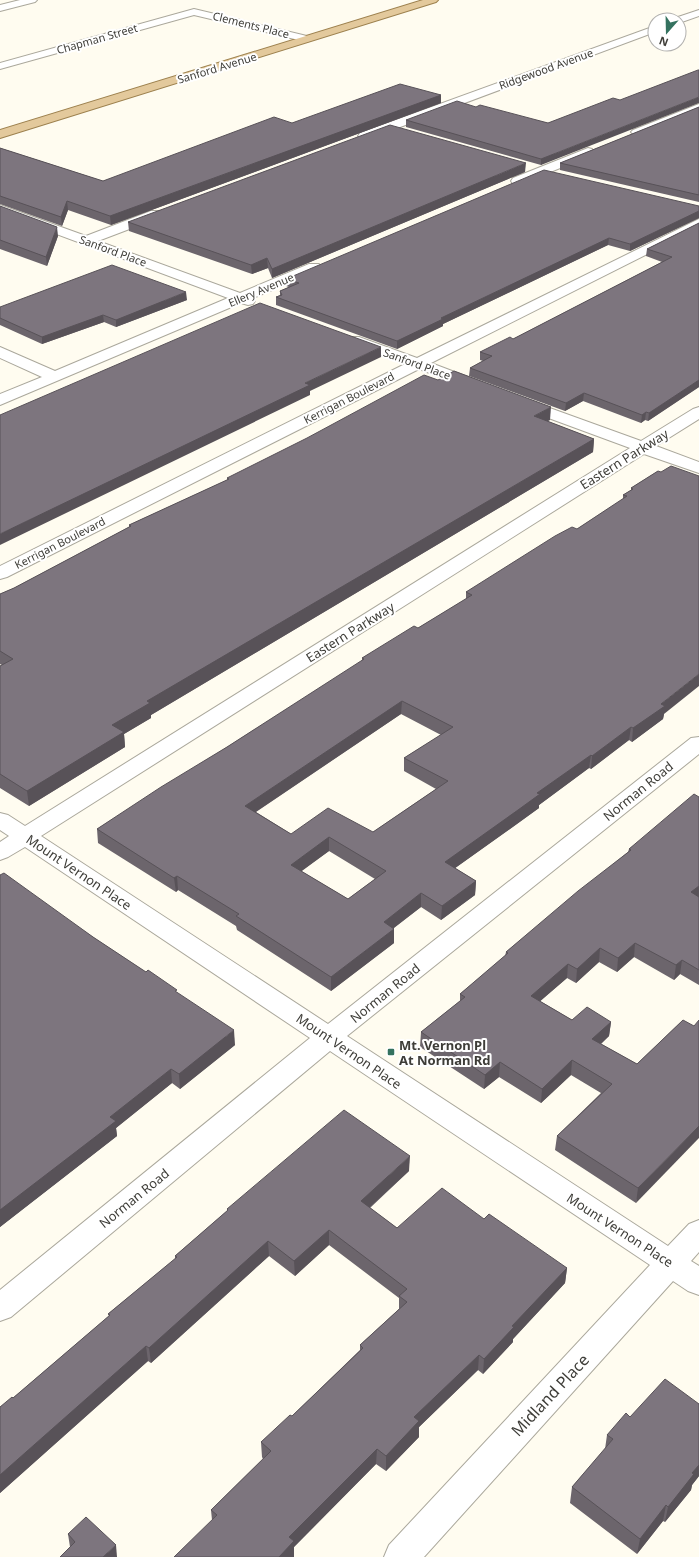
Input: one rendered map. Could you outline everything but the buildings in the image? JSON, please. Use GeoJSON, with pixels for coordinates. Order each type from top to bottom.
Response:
{"type":"FeatureCollection","features":[{"type":"Feature","properties":{"kind":"main road","name":"Sanford Avenue"},"geometry":{"type":"LineString","coordinates":[[0,134],[433,0]]}},
{"type":"Feature","properties":{"kind":"street"},"geometry":{"type":"LineString","coordinates":[[0,8],[32,0]]}},
{"type":"Feature","properties":{"kind":"street","name":"Clements Place"},"geometry":{"type":"LineString","coordinates":[[194,12],[308,39]]}},
{"type":"Feature","properties":{"kind":"street","name":"Chapman Street"},"geometry":{"type":"LineString","coordinates":[[0,66],[194,12]]}},
{"type":"Feature","properties":{"kind":"street"},"geometry":{"type":"LineString","coordinates":[[687,17],[699,13]]}},
{"type":"Feature","properties":{"kind":"street","name":"Ridgewood Avenue"},"geometry":{"type":"LineString","coordinates":[[350,141],[647,32]]}},
{"type":"Feature","properties":{"kind":"street"},"geometry":{"type":"LineString","coordinates":[[628,136],[699,107]]}},
{"type":"Feature","properties":{"kind":"street"},"geometry":{"type":"LineString","coordinates":[[387,128],[409,134]]}},
{"type":"Feature","properties":{"kind":"street"},"geometry":{"type":"LineString","coordinates":[[505,186],[599,147]]}},
{"type":"Feature","properties":{"kind":"street"},"geometry":{"type":"LineString","coordinates":[[520,164],[564,176]]}},
{"type":"Feature","properties":{"kind":"street","name":"Sanford Place"},"geometry":{"type":"LineString","coordinates":[[0,209],[263,306]]}},
{"type":"Feature","properties":{"kind":"street"},"geometry":{"type":"LineString","coordinates":[[86,241],[167,210]]}},
{"type":"Feature","properties":{"kind":"street","name":"Kerrigan Boulevard"},"geometry":{"type":"LineString","coordinates":[[0,573],[699,223]]}},
{"type":"Feature","properties":{"kind":"street","name":"Ellery Avenue"},"geometry":{"type":"LineString","coordinates":[[0,400],[329,261]]}},
{"type":"Feature","properties":{"kind":"street","name":"Sanford Place"},"geometry":{"type":"LineString","coordinates":[[344,336],[485,389]]}},
{"type":"Feature","properties":{"kind":"street"},"geometry":{"type":"LineString","coordinates":[[0,352],[56,377]]}},
{"type":"Feature","properties":{"kind":"street"},"geometry":{"type":"LineString","coordinates":[[508,397],[699,468]]}},
{"type":"Feature","properties":{"kind":"street","name":"Eastern Parkway"},"geometry":{"type":"LineString","coordinates":[[0,852],[699,412]]}},
{"type":"Feature","properties":{"kind":"street","name":"Norman Road"},"geometry":{"type":"LineString","coordinates":[[0,1308],[329,1038],[699,743]]}},
{"type":"Feature","properties":{"kind":"street","name":"Mount Vernon Place"},"geometry":{"type":"LineString","coordinates":[[0,820],[699,1282]]}},
{"type":"Feature","properties":{"kind":"street","name":"Midland Place"},"geometry":{"type":"LineString","coordinates":[[401,1557],[699,1232]]}},
{"type":"Feature","properties":{"kind":"place","name":"Mt. Vernon Pl At Norman Rd"},"geometry":{"type":"Point","coordinates":[391,1052]}}]}
